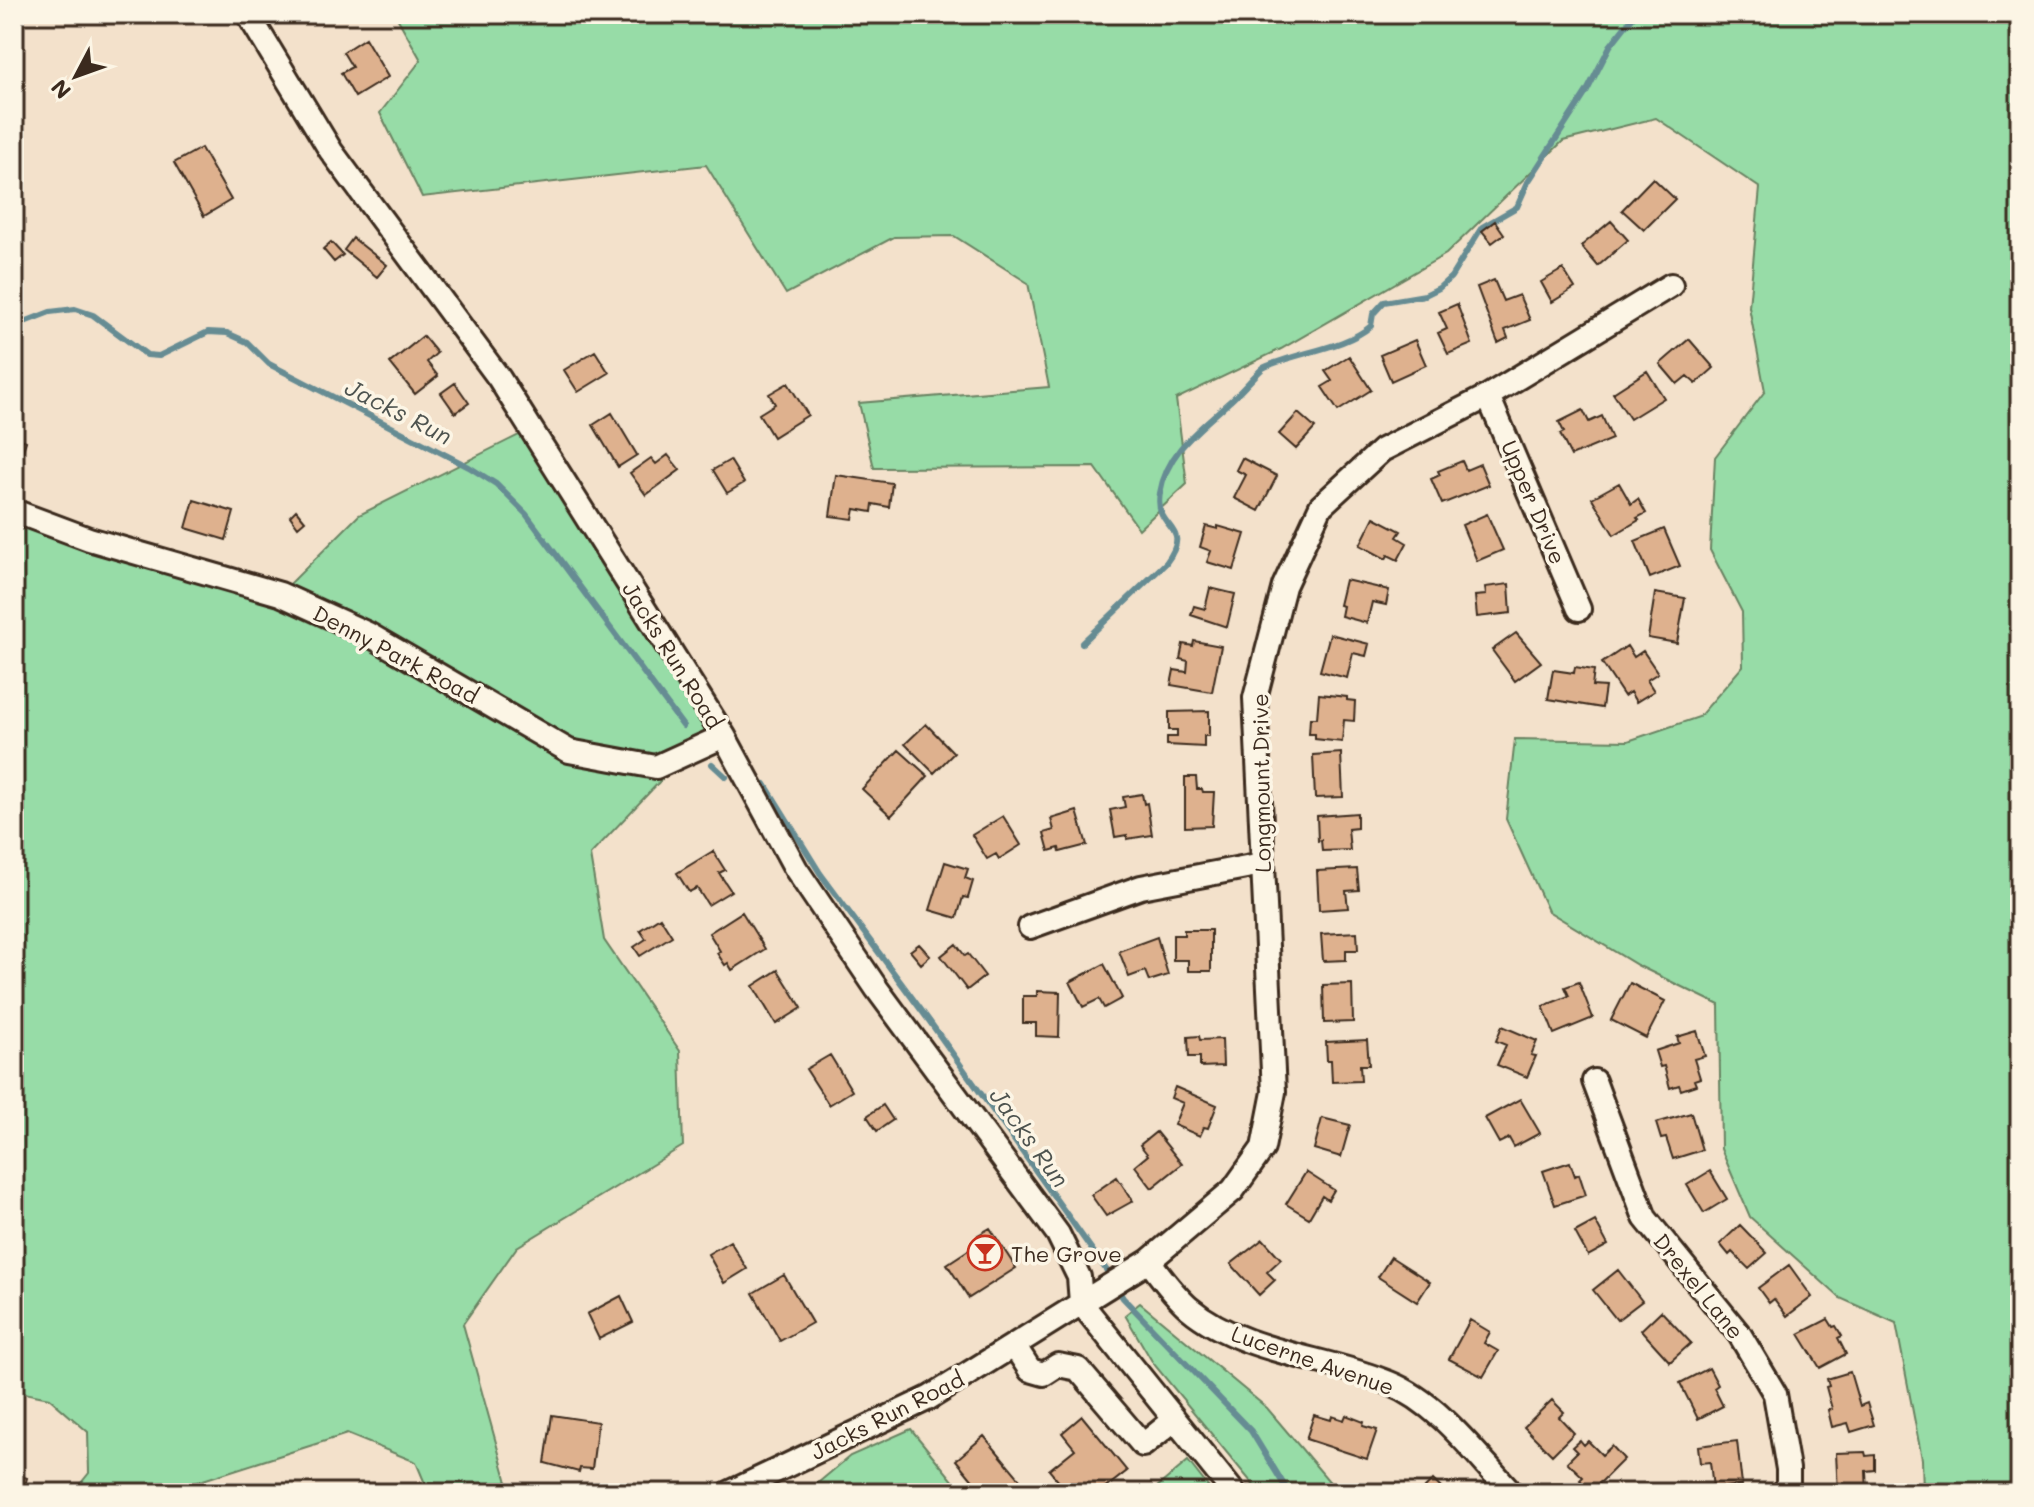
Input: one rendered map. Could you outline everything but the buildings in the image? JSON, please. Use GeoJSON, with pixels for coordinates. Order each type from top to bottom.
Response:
{"type":"FeatureCollection","features":[{"type":"Feature","properties":{"kind":"street","name":"Jacks Run Road"},"geometry":{"type":"LineString","coordinates":[[248,14],[339,162],[499,378],[724,736],[796,869],[877,989],[1058,1234],[1079,1277],[1081,1303],[1234,1493]]}},
{"type":"Feature","properties":{"kind":"street","name":"Longmount Drive"},"geometry":{"type":"LineString","coordinates":[[1081,1303],[1149,1261],[1233,1190],[1263,1148],[1274,1092],[1255,698],[1284,586],[1321,506],[1382,450],[1488,396],[1671,285]]}},
{"type":"Feature","properties":{"kind":"street","name":"Upper Drive"},"geometry":{"type":"LineString","coordinates":[[1488,396],[1579,609]]}},
{"type":"Feature","properties":{"kind":"street","name":"Denny Park Road"},"geometry":{"type":"LineString","coordinates":[[14,511],[89,539],[280,594],[368,634],[569,751],[656,767],[724,736]]}},
{"type":"Feature","properties":{"kind":"street"},"geometry":{"type":"LineString","coordinates":[[1030,927],[1141,887],[1262,864]]}},
{"type":"Feature","properties":{"kind":"street","name":"Drexel Lane"},"geometry":{"type":"LineString","coordinates":[[1594,1081],[1645,1218],[1740,1335],[1775,1394],[1788,1469],[1788,1493]]}},
{"type":"Feature","properties":{"kind":"street","name":"Lucerne Avenue"},"geometry":{"type":"LineString","coordinates":[[1149,1261],[1190,1308],[1222,1328],[1255,1342],[1391,1383],[1422,1401],[1512,1493]]}},
{"type":"Feature","properties":{"kind":"street","name":"Jacks Run Road"},"geometry":{"type":"LineString","coordinates":[[729,1493],[929,1398],[1081,1303]]}},
{"type":"Feature","properties":{"kind":"street"},"geometry":{"type":"LineString","coordinates":[[1014,1345],[1030,1370],[1044,1374],[1058,1365],[1078,1369],[1143,1445],[1174,1420]]}},
{"type":"Feature","properties":{"kind":"green space"},"geometry":{"type":"Polygon","coordinates":[[[395,14],[2020,14],[2020,1493],[1923,1493],[1922,1459],[1896,1323],[1840,1298],[1750,1217],[1721,1149],[1719,1005],[1637,965],[1548,911],[1506,819],[1515,739],[1628,741],[1699,717],[1743,666],[1742,612],[1710,550],[1715,457],[1765,391],[1749,307],[1760,188],[1656,118],[1563,141],[1446,254],[1281,349],[1176,399],[1187,484],[1139,529],[1095,467],[874,468],[859,403],[1049,387],[1028,283],[954,236],[894,237],[786,294],[706,165],[422,197],[380,113],[421,60],[395,14]]]}},
{"type":"Feature","properties":{"kind":"green space"},"geometry":{"type":"Polygon","coordinates":[[[531,429],[724,736],[656,768],[664,777],[590,855],[604,940],[680,1051],[683,1146],[517,1247],[463,1324],[510,1493],[429,1493],[416,1462],[347,1434],[178,1488],[172,1493],[73,1493],[89,1473],[88,1432],[49,1398],[14,1391],[14,521],[280,594],[359,515],[531,429]]]}},
{"type":"Feature","properties":{"kind":"green space"},"geometry":{"type":"Polygon","coordinates":[[[1140,1303],[1267,1408],[1339,1493],[1260,1493],[1153,1363],[1125,1315],[1140,1303]]]}},
{"type":"Feature","properties":{"kind":"green space"},"geometry":{"type":"Polygon","coordinates":[[[911,1429],[963,1493],[806,1493],[850,1456],[911,1429]]]}},
{"type":"Feature","properties":{"kind":"green space"},"geometry":{"type":"Polygon","coordinates":[[[1188,1461],[1213,1493],[1150,1493],[1188,1461]]]}},
{"type":"Feature","properties":{"kind":"waterway"},"geometry":{"type":"LineString","coordinates":[[1082,643],[1166,563],[1174,550],[1175,534],[1162,514],[1160,493],[1170,465],[1186,442],[1263,368],[1360,334],[1371,326],[1373,314],[1384,302],[1425,295],[1451,277],[1482,227],[1517,207],[1528,182],[1587,91],[1610,46],[1635,14]]}},
{"type":"Feature","properties":{"kind":"waterway","name":"Jacks Run"},"geometry":{"type":"LineString","coordinates":[[14,326],[50,312],[75,309],[93,315],[147,355],[159,356],[208,332],[227,333],[247,342],[269,364],[469,467],[496,484],[526,514],[683,726]]}},
{"type":"Feature","properties":{"kind":"waterway","name":"Jacks Run"},"geometry":{"type":"LineString","coordinates":[[712,764],[726,777]]}},
{"type":"Feature","properties":{"kind":"waterway","name":"Jacks Run"},"geometry":{"type":"LineString","coordinates":[[765,784],[820,873],[1112,1278]]}},
{"type":"Feature","properties":{"kind":"waterway","name":"Jacks Run"},"geometry":{"type":"LineString","coordinates":[[1117,1288],[1123,1298],[1251,1431],[1289,1493]]}},
{"type":"Feature","properties":{"kind":"place","name":"The Grove"},"geometry":{"type":"Point","coordinates":[985,1253]}}]}
